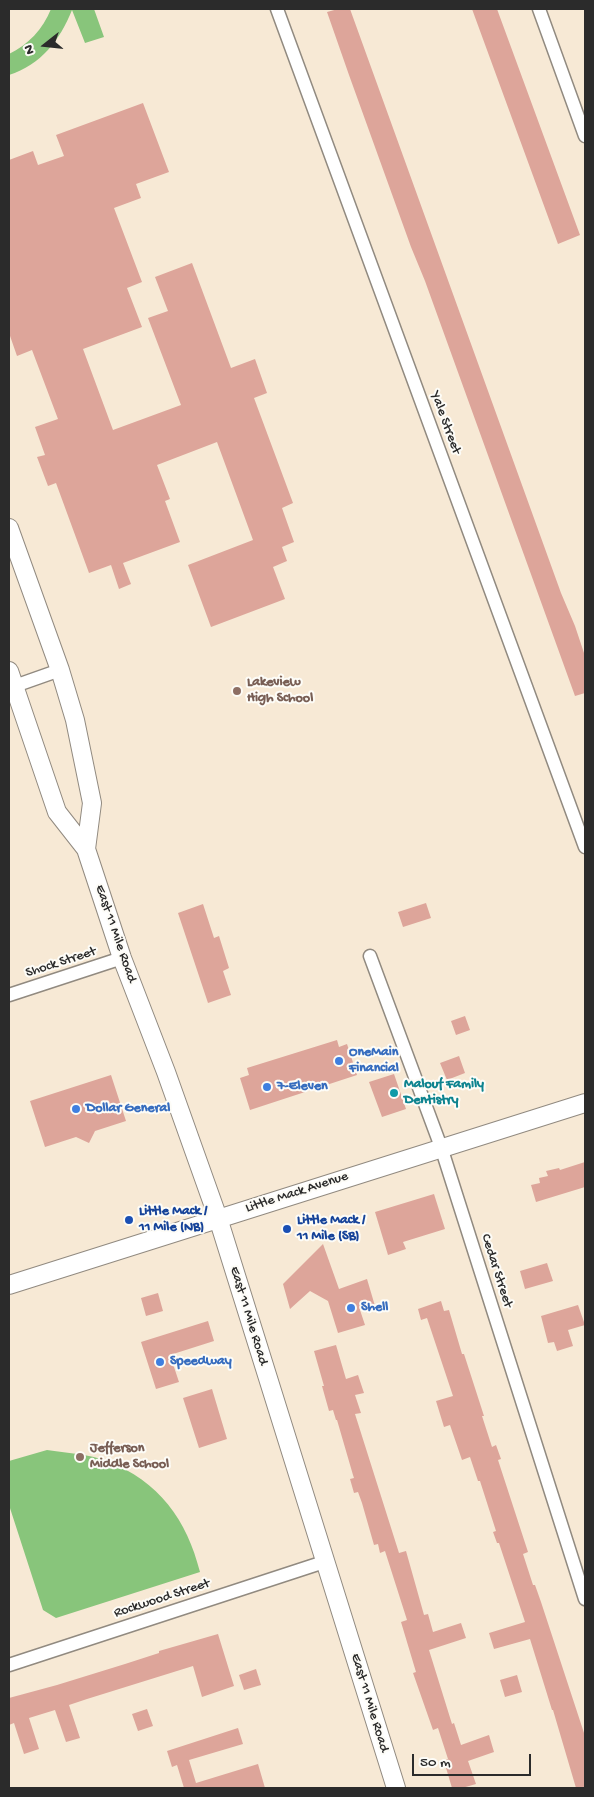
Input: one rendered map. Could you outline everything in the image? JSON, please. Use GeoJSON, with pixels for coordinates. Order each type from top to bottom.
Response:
{"type":"FeatureCollection","features":[{"type":"Feature","properties":{"kind":"main road","name":"East 11 Mile Road"},"geometry":{"type":"LineString","coordinates":[[9,528],[60,670],[75,720],[92,803],[86,849]]}},
{"type":"Feature","properties":{"kind":"main road","name":"East 11 Mile Road"},"geometry":{"type":"LineString","coordinates":[[11,682],[57,812],[86,849],[122,958],[166,1072],[218,1218],[394,1788]]}},
{"type":"Feature","properties":{"kind":"main road","name":"Little Mack Avenue"},"geometry":{"type":"LineString","coordinates":[[9,1285],[585,1102]]}},
{"type":"Feature","properties":{"kind":"street","name":"Yale Street"},"geometry":{"type":"LineString","coordinates":[[276,9],[585,847]]}},
{"type":"Feature","properties":{"kind":"street"},"geometry":{"type":"LineString","coordinates":[[540,9],[585,136]]}},
{"type":"Feature","properties":{"kind":"street"},"geometry":{"type":"LineString","coordinates":[[11,682],[60,670]]}},
{"type":"Feature","properties":{"kind":"street","name":"Cedar Street"},"geometry":{"type":"LineString","coordinates":[[370,956],[441,1147],[585,1599]]}},
{"type":"Feature","properties":{"kind":"street","name":"Shock Street"},"geometry":{"type":"LineString","coordinates":[[9,995],[122,958]]}},
{"type":"Feature","properties":{"kind":"street","name":"Rockwood Street"},"geometry":{"type":"LineString","coordinates":[[9,1665],[324,1562]]}},
{"type":"Feature","properties":{"kind":"green space"},"geometry":{"type":"Polygon","coordinates":[[[51,9],[94,9],[104,37],[85,43],[72,10],[62,31],[48,50],[31,65],[9,75],[9,54],[34,36],[44,23],[51,9]]]}},
{"type":"Feature","properties":{"kind":"green space"},"geometry":{"type":"Polygon","coordinates":[[[47,1450],[85,1455],[107,1461],[142,1479],[156,1491],[179,1519],[200,1572],[56,1618],[43,1610],[9,1505],[9,1461],[47,1450]]]}},
{"type":"Feature","properties":{"kind":"building"},"geometry":{"type":"Polygon","coordinates":[[[338,9],[350,9],[561,593],[575,626],[585,656],[585,693],[575,696],[411,247],[327,12],[338,9]]]}},
{"type":"Feature","properties":{"kind":"building"},"geometry":{"type":"Polygon","coordinates":[[[472,9],[497,9],[580,235],[558,244],[472,9]]]}},
{"type":"Feature","properties":{"kind":"building"},"geometry":{"type":"Polygon","coordinates":[[[143,103],[169,172],[136,184],[141,198],[114,208],[142,282],[127,288],[142,327],[83,349],[113,430],[181,405],[148,318],[168,311],[155,277],[192,263],[231,368],[255,359],[267,393],[254,398],[293,503],[282,508],[294,542],[282,547],[287,561],[273,567],[285,599],[211,627],[188,565],[253,540],[217,442],[157,465],[170,499],[165,501],[180,542],[123,563],[131,584],[119,589],[111,565],[89,573],[56,483],[48,486],[37,457],[45,455],[35,427],[58,419],[32,350],[17,356],[9,333],[9,160],[33,151],[38,165],[64,156],[56,135],[143,103]]]}},
{"type":"Feature","properties":{"kind":"building"},"geometry":{"type":"Polygon","coordinates":[[[426,903],[431,918],[403,927],[398,912],[426,903]]]}},
{"type":"Feature","properties":{"kind":"building"},"geometry":{"type":"Polygon","coordinates":[[[203,904],[214,938],[219,936],[229,968],[223,971],[231,995],[208,1003],[178,913],[203,904]]]}},
{"type":"Feature","properties":{"kind":"building"},"geometry":{"type":"Polygon","coordinates":[[[465,1016],[470,1030],[456,1035],[451,1021],[465,1016]]]}},
{"type":"Feature","properties":{"kind":"building"},"geometry":{"type":"Polygon","coordinates":[[[337,1040],[339,1047],[347,1044],[357,1075],[250,1110],[240,1078],[249,1075],[247,1068],[337,1040]]]}},
{"type":"Feature","properties":{"kind":"building"},"geometry":{"type":"Polygon","coordinates":[[[459,1056],[465,1073],[447,1080],[440,1063],[459,1056]]]}},
{"type":"Feature","properties":{"kind":"building"},"geometry":{"type":"Polygon","coordinates":[[[394,1074],[406,1109],[382,1117],[369,1082],[394,1074]]]}},
{"type":"Feature","properties":{"kind":"building"},"geometry":{"type":"Polygon","coordinates":[[[111,1075],[126,1121],[95,1131],[89,1143],[76,1137],[45,1147],[30,1101],[111,1075]]]}},
{"type":"Feature","properties":{"kind":"building"},"geometry":{"type":"Polygon","coordinates":[[[585,1162],[585,1187],[536,1202],[531,1185],[540,1183],[539,1178],[548,1176],[546,1171],[559,1168],[560,1170],[585,1162]]]}},
{"type":"Feature","properties":{"kind":"building"},"geometry":{"type":"Polygon","coordinates":[[[434,1194],[445,1229],[403,1242],[406,1249],[388,1255],[375,1212],[434,1194]]]}},
{"type":"Feature","properties":{"kind":"building"},"geometry":{"type":"Polygon","coordinates":[[[323,1244],[339,1289],[367,1279],[375,1306],[360,1310],[365,1325],[338,1333],[328,1301],[310,1291],[290,1309],[283,1284],[323,1244]]]}},
{"type":"Feature","properties":{"kind":"building"},"geometry":{"type":"Polygon","coordinates":[[[547,1263],[553,1281],[525,1289],[520,1271],[547,1263]]]}},
{"type":"Feature","properties":{"kind":"building"},"geometry":{"type":"Polygon","coordinates":[[[158,1293],[163,1311],[146,1316],[141,1298],[158,1293]]]}},
{"type":"Feature","properties":{"kind":"building"},"geometry":{"type":"Polygon","coordinates":[[[441,1301],[444,1311],[449,1310],[484,1416],[482,1416],[492,1447],[496,1445],[501,1459],[498,1460],[528,1552],[523,1554],[533,1585],[535,1585],[541,1602],[585,1736],[585,1788],[576,1788],[530,1639],[494,1649],[489,1633],[525,1622],[499,1543],[497,1543],[493,1532],[496,1531],[480,1481],[478,1481],[470,1457],[462,1460],[450,1425],[444,1427],[436,1401],[453,1396],[427,1318],[421,1320],[418,1309],[441,1301]]]}},
{"type":"Feature","properties":{"kind":"building"},"geometry":{"type":"Polygon","coordinates":[[[578,1305],[585,1325],[568,1330],[573,1346],[557,1351],[554,1342],[548,1343],[541,1316],[578,1305]]]}},
{"type":"Feature","properties":{"kind":"building"},"geometry":{"type":"Polygon","coordinates":[[[208,1321],[214,1341],[170,1355],[179,1382],[156,1389],[141,1342],[208,1321]]]}},
{"type":"Feature","properties":{"kind":"building"},"geometry":{"type":"Polygon","coordinates":[[[336,1345],[346,1379],[358,1375],[364,1393],[355,1395],[361,1413],[355,1414],[399,1553],[406,1551],[424,1615],[428,1614],[433,1632],[461,1623],[466,1638],[429,1650],[452,1724],[454,1723],[461,1745],[489,1735],[494,1752],[468,1761],[476,1784],[462,1788],[452,1788],[444,1761],[448,1759],[438,1728],[433,1730],[413,1673],[416,1672],[401,1622],[407,1620],[385,1551],[380,1553],[378,1544],[374,1545],[358,1492],[354,1493],[350,1479],[354,1478],[337,1420],[333,1410],[329,1411],[314,1351],[336,1345]]]}},
{"type":"Feature","properties":{"kind":"building"},"geometry":{"type":"Polygon","coordinates":[[[212,1389],[227,1439],[199,1448],[183,1398],[212,1389]]]}},
{"type":"Feature","properties":{"kind":"building"},"geometry":{"type":"Polygon","coordinates":[[[218,1634],[234,1686],[202,1697],[193,1666],[87,1699],[69,1705],[80,1738],[66,1742],[55,1710],[29,1718],[39,1749],[24,1754],[14,1723],[9,1725],[9,1698],[57,1685],[159,1653],[159,1651],[218,1634]]]}},
{"type":"Feature","properties":{"kind":"building"},"geometry":{"type":"Polygon","coordinates":[[[256,1669],[261,1685],[244,1690],[239,1675],[256,1669]]]}},
{"type":"Feature","properties":{"kind":"building"},"geometry":{"type":"Polygon","coordinates":[[[517,1675],[522,1692],[505,1697],[500,1680],[517,1675]]]}},
{"type":"Feature","properties":{"kind":"building"},"geometry":{"type":"Polygon","coordinates":[[[147,1709],[153,1726],[138,1731],[132,1714],[147,1709]]]}},
{"type":"Feature","properties":{"kind":"building"},"geometry":{"type":"Polygon","coordinates":[[[238,1728],[243,1744],[189,1760],[196,1783],[258,1764],[265,1788],[184,1788],[177,1765],[172,1767],[167,1751],[238,1728]]]}},
{"type":"Feature","properties":{"kind":"place","name":"Lakeview High School"},"geometry":{"type":"Point","coordinates":[237,691]}},
{"type":"Feature","properties":{"kind":"place","name":"OneMain Financial"},"geometry":{"type":"Point","coordinates":[339,1061]}},
{"type":"Feature","properties":{"kind":"place","name":"7-Eleven"},"geometry":{"type":"Point","coordinates":[267,1087]}},
{"type":"Feature","properties":{"kind":"place","name":"Malouf Family Dentistry"},"geometry":{"type":"Point","coordinates":[394,1093]}},
{"type":"Feature","properties":{"kind":"place","name":"Dollar General"},"geometry":{"type":"Point","coordinates":[76,1109]}},
{"type":"Feature","properties":{"kind":"place","name":"Little Mack / 11 Mile (NB)"},"geometry":{"type":"Point","coordinates":[129,1220]}},
{"type":"Feature","properties":{"kind":"place","name":"Little Mack / 11 Mile (SB)"},"geometry":{"type":"Point","coordinates":[287,1229]}},
{"type":"Feature","properties":{"kind":"place","name":"Shell"},"geometry":{"type":"Point","coordinates":[351,1308]}},
{"type":"Feature","properties":{"kind":"place","name":"Speedway"},"geometry":{"type":"Point","coordinates":[160,1362]}},
{"type":"Feature","properties":{"kind":"place","name":"Jefferson Middle School"},"geometry":{"type":"Point","coordinates":[80,1457]}}]}
